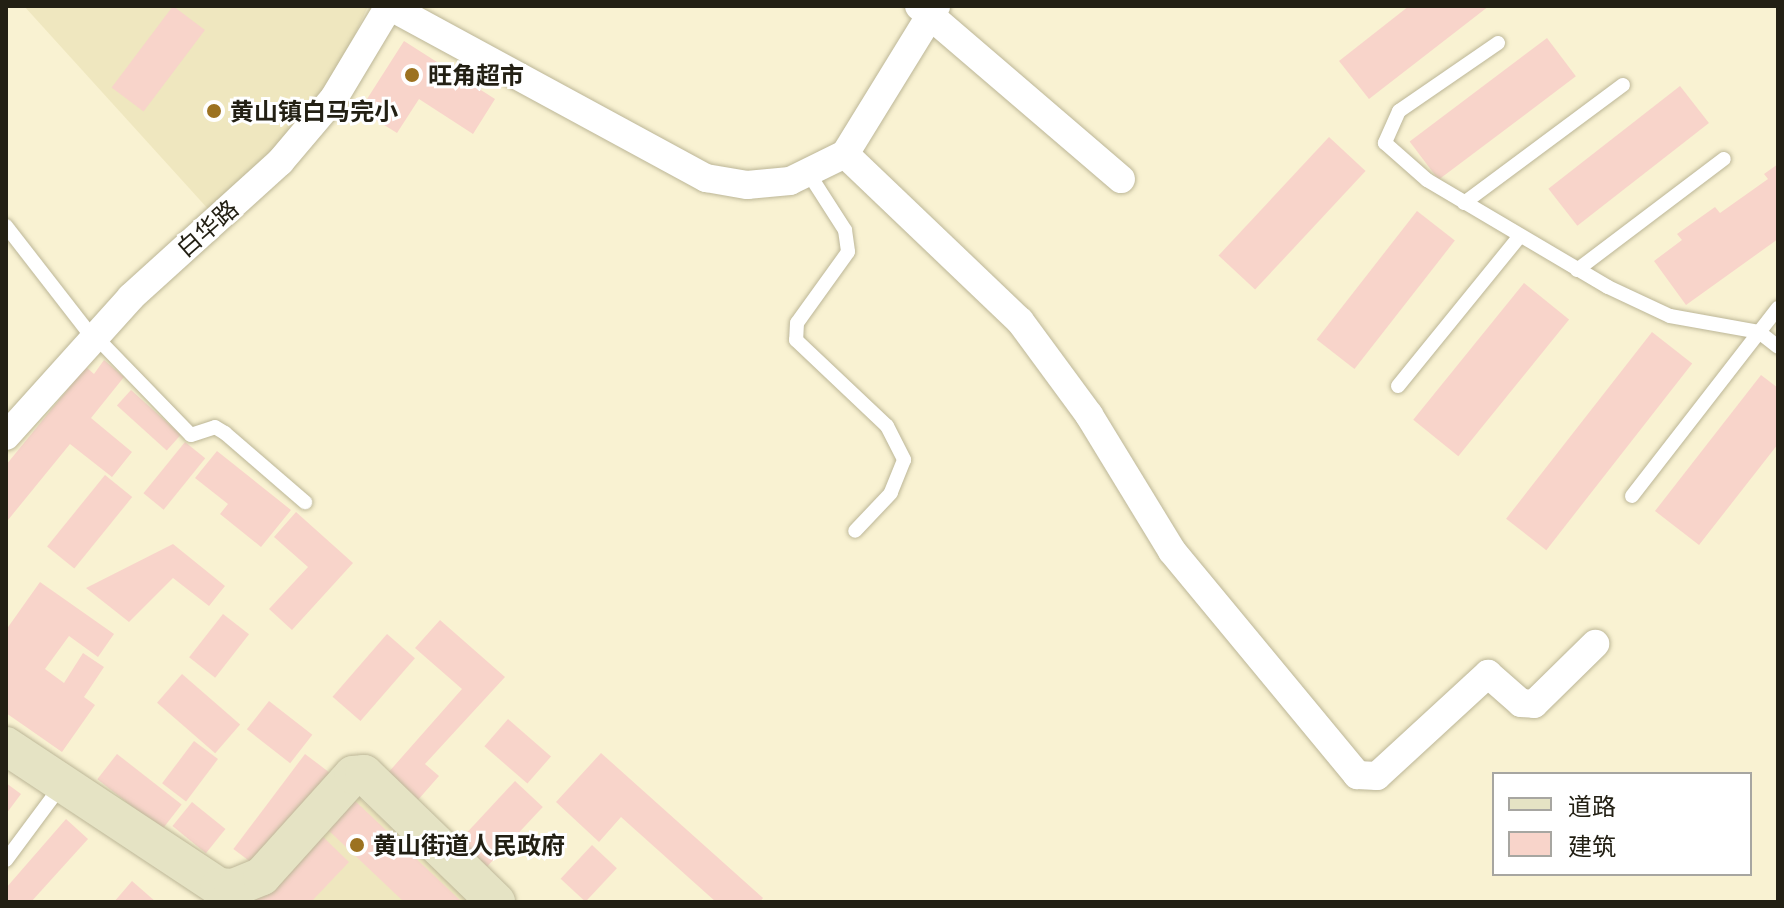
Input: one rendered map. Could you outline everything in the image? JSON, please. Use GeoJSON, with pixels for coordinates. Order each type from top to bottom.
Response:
{"type":"FeatureCollection","features":[{"type":"Feature","properties":{"kind":"street"},"geometry":{"type":"LineString","coordinates":[[389,6],[706,178],[747,185],[809,174],[845,154],[928,9],[1121,179]]}},
{"type":"Feature","properties":{"kind":"street","name":"白华路"},"geometry":{"type":"LineString","coordinates":[[6,436],[93,336],[290,152],[334,98],[389,6]]}},
{"type":"Feature","properties":{"kind":"street"},"geometry":{"type":"LineString","coordinates":[[845,154],[1020,321],[1089,415],[1172,551],[1357,775],[1377,776],[1488,674],[1521,703],[1534,704],[1595,644]]}},
{"type":"Feature","properties":{"kind":"street"},"geometry":{"type":"LineString","coordinates":[[6,746],[219,887],[233,888],[262,876],[353,775],[364,774],[496,902]]}},
{"type":"Feature","properties":{"kind":"lane"},"geometry":{"type":"LineString","coordinates":[[1498,43],[1399,111],[1385,143],[1464,203],[1577,270],[1670,316],[1759,332],[1778,347]]}},
{"type":"Feature","properties":{"kind":"lane"},"geometry":{"type":"LineString","coordinates":[[1464,203],[1623,85]]}},
{"type":"Feature","properties":{"kind":"lane"},"geometry":{"type":"LineString","coordinates":[[1577,270],[1724,159]]}},
{"type":"Feature","properties":{"kind":"lane"},"geometry":{"type":"LineString","coordinates":[[809,174],[845,230],[848,252],[797,323],[796,340],[887,426],[904,460],[891,493],[855,531]]}},
{"type":"Feature","properties":{"kind":"lane"},"geometry":{"type":"LineString","coordinates":[[6,226],[93,336],[191,435],[215,427],[305,502]]}},
{"type":"Feature","properties":{"kind":"lane"},"geometry":{"type":"LineString","coordinates":[[1398,386],[1519,237]]}},
{"type":"Feature","properties":{"kind":"lane"},"geometry":{"type":"LineString","coordinates":[[1632,496],[1778,308]]}},
{"type":"Feature","properties":{"kind":"lane"},"geometry":{"type":"LineString","coordinates":[[6,860],[61,785]]}},
{"type":"Feature","properties":{"kind":"shaded area","name":"黄山镇白马完小"},"geometry":{"type":"Polygon","coordinates":[[[24,6],[368,6],[335,79],[284,143],[209,210],[24,6]]]}},
{"type":"Feature","properties":{"kind":"shaded area","name":"黄山街道人民政府"},"geometry":{"type":"Polygon","coordinates":[[[355,794],[470,902],[252,902],[355,794]]]}},
{"type":"Feature","properties":{"kind":"building"},"geometry":{"type":"Polygon","coordinates":[[[173,6],[205,30],[144,112],[112,87],[173,6]]]}},
{"type":"Feature","properties":{"kind":"building"},"geometry":{"type":"Polygon","coordinates":[[[1409,6],[1489,6],[1369,99],[1339,61],[1409,6]]]}},
{"type":"Feature","properties":{"kind":"building"},"geometry":{"type":"Polygon","coordinates":[[[1547,38],[1576,76],[1439,180],[1410,142],[1547,38]]]}},
{"type":"Feature","properties":{"kind":"building"},"geometry":{"type":"Polygon","coordinates":[[[404,41],[495,99],[473,134],[419,99],[397,133],[360,110],[404,41]]]}},
{"type":"Feature","properties":{"kind":"building"},"geometry":{"type":"Polygon","coordinates":[[[1680,86],[1709,123],[1577,226],[1548,189],[1680,86]]]}},
{"type":"Feature","properties":{"kind":"building"},"geometry":{"type":"Polygon","coordinates":[[[1329,137],[1366,171],[1255,290],[1219,255],[1329,137]]]}},
{"type":"Feature","properties":{"kind":"building"},"geometry":{"type":"Polygon","coordinates":[[[1778,164],[1778,239],[1686,305],[1654,261],[1682,240],[1677,234],[1715,207],[1720,213],[1768,179],[1764,174],[1778,164]]]}},
{"type":"Feature","properties":{"kind":"building"},"geometry":{"type":"Polygon","coordinates":[[[1417,211],[1455,241],[1354,369],[1317,339],[1417,211]]]}},
{"type":"Feature","properties":{"kind":"building"},"geometry":{"type":"Polygon","coordinates":[[[1524,283],[1569,320],[1458,456],[1413,420],[1524,283]]]}},
{"type":"Feature","properties":{"kind":"building"},"geometry":{"type":"Polygon","coordinates":[[[1652,332],[1692,363],[1546,550],[1506,519],[1652,332]]]}},
{"type":"Feature","properties":{"kind":"building"},"geometry":{"type":"Polygon","coordinates":[[[104,360],[124,377],[91,418],[132,452],[112,477],[70,444],[8,520],[6,465],[86,367],[94,374],[104,360]]]}},
{"type":"Feature","properties":{"kind":"building"},"geometry":{"type":"Polygon","coordinates":[[[1761,375],[1778,388],[1778,444],[1699,545],[1655,511],[1761,375]]]}},
{"type":"Feature","properties":{"kind":"building"},"geometry":{"type":"Polygon","coordinates":[[[131,390],[181,435],[167,450],[117,406],[131,390]]]}},
{"type":"Feature","properties":{"kind":"building"},"geometry":{"type":"Polygon","coordinates":[[[185,442],[205,458],[164,510],[143,493],[185,442]]]}},
{"type":"Feature","properties":{"kind":"building"},"geometry":{"type":"Polygon","coordinates":[[[217,451],[291,510],[261,547],[220,514],[228,504],[195,478],[217,451]]]}},
{"type":"Feature","properties":{"kind":"building"},"geometry":{"type":"Polygon","coordinates":[[[105,475],[132,497],[74,569],[47,546],[105,475]]]}},
{"type":"Feature","properties":{"kind":"building"},"geometry":{"type":"Polygon","coordinates":[[[296,512],[353,563],[292,630],[269,609],[308,567],[274,537],[296,512]]]}},
{"type":"Feature","properties":{"kind":"building"},"geometry":{"type":"Polygon","coordinates":[[[173,544],[225,586],[209,606],[173,578],[129,622],[86,588],[173,544]]]}},
{"type":"Feature","properties":{"kind":"building"},"geometry":{"type":"Polygon","coordinates":[[[40,582],[114,634],[98,657],[69,636],[45,669],[64,683],[83,653],[104,667],[84,697],[95,705],[62,752],[6,713],[6,630],[40,582]]]}},
{"type":"Feature","properties":{"kind":"building"},"geometry":{"type":"Polygon","coordinates":[[[223,614],[249,634],[215,678],[189,657],[223,614]]]}},
{"type":"Feature","properties":{"kind":"building"},"geometry":{"type":"Polygon","coordinates":[[[440,620],[505,677],[425,764],[439,776],[417,801],[387,774],[462,689],[415,648],[440,620]]]}},
{"type":"Feature","properties":{"kind":"building"},"geometry":{"type":"Polygon","coordinates":[[[387,634],[415,658],[360,721],[333,697],[387,634]]]}},
{"type":"Feature","properties":{"kind":"building"},"geometry":{"type":"Polygon","coordinates":[[[182,674],[240,725],[215,753],[157,703],[182,674]]]}},
{"type":"Feature","properties":{"kind":"building"},"geometry":{"type":"Polygon","coordinates":[[[269,701],[312,735],[290,763],[247,729],[269,701]]]}},
{"type":"Feature","properties":{"kind":"building"},"geometry":{"type":"Polygon","coordinates":[[[508,719],[551,756],[527,784],[484,746],[508,719]]]}},
{"type":"Feature","properties":{"kind":"building"},"geometry":{"type":"Polygon","coordinates":[[[194,741],[218,759],[186,801],[162,783],[194,741]]]}},
{"type":"Feature","properties":{"kind":"building"},"geometry":{"type":"Polygon","coordinates":[[[601,753],[763,898],[760,902],[716,902],[621,817],[599,842],[556,802],[601,753]]]}},
{"type":"Feature","properties":{"kind":"building"},"geometry":{"type":"Polygon","coordinates":[[[117,754],[182,804],[162,830],[97,779],[117,754]]]}},
{"type":"Feature","properties":{"kind":"building"},"geometry":{"type":"Polygon","coordinates":[[[305,754],[330,773],[258,868],[233,849],[305,754]]]}},
{"type":"Feature","properties":{"kind":"building"},"geometry":{"type":"Polygon","coordinates":[[[515,781],[543,807],[484,870],[456,844],[515,781]]]}},
{"type":"Feature","properties":{"kind":"building"},"geometry":{"type":"Polygon","coordinates":[[[6,783],[21,794],[6,814],[6,783]]]}},
{"type":"Feature","properties":{"kind":"building"},"geometry":{"type":"Polygon","coordinates":[[[352,798],[462,902],[404,902],[325,827],[352,798]]]}},
{"type":"Feature","properties":{"kind":"building"},"geometry":{"type":"Polygon","coordinates":[[[192,802],[225,829],[206,853],[172,826],[192,802]]]}},
{"type":"Feature","properties":{"kind":"building"},"geometry":{"type":"Polygon","coordinates":[[[66,819],[88,839],[31,902],[6,902],[6,888],[66,819]]]}},
{"type":"Feature","properties":{"kind":"building"},"geometry":{"type":"Polygon","coordinates":[[[320,834],[349,862],[311,902],[254,902],[320,834]]]}},
{"type":"Feature","properties":{"kind":"building"},"geometry":{"type":"Polygon","coordinates":[[[592,845],[617,868],[585,902],[561,879],[592,845]]]}},
{"type":"Feature","properties":{"kind":"building"},"geometry":{"type":"Polygon","coordinates":[[[132,881],[156,902],[114,902],[132,881]]]}},
{"type":"Feature","properties":{"kind":"place","name":"旺角超市"},"geometry":{"type":"Point","coordinates":[412,75]}},
{"type":"Feature","properties":{"kind":"place","name":"黄山镇白马完小"},"geometry":{"type":"Point","coordinates":[214,111]}},
{"type":"Feature","properties":{"kind":"place","name":"黄山街道人民政府"},"geometry":{"type":"Point","coordinates":[357,845]}}]}
